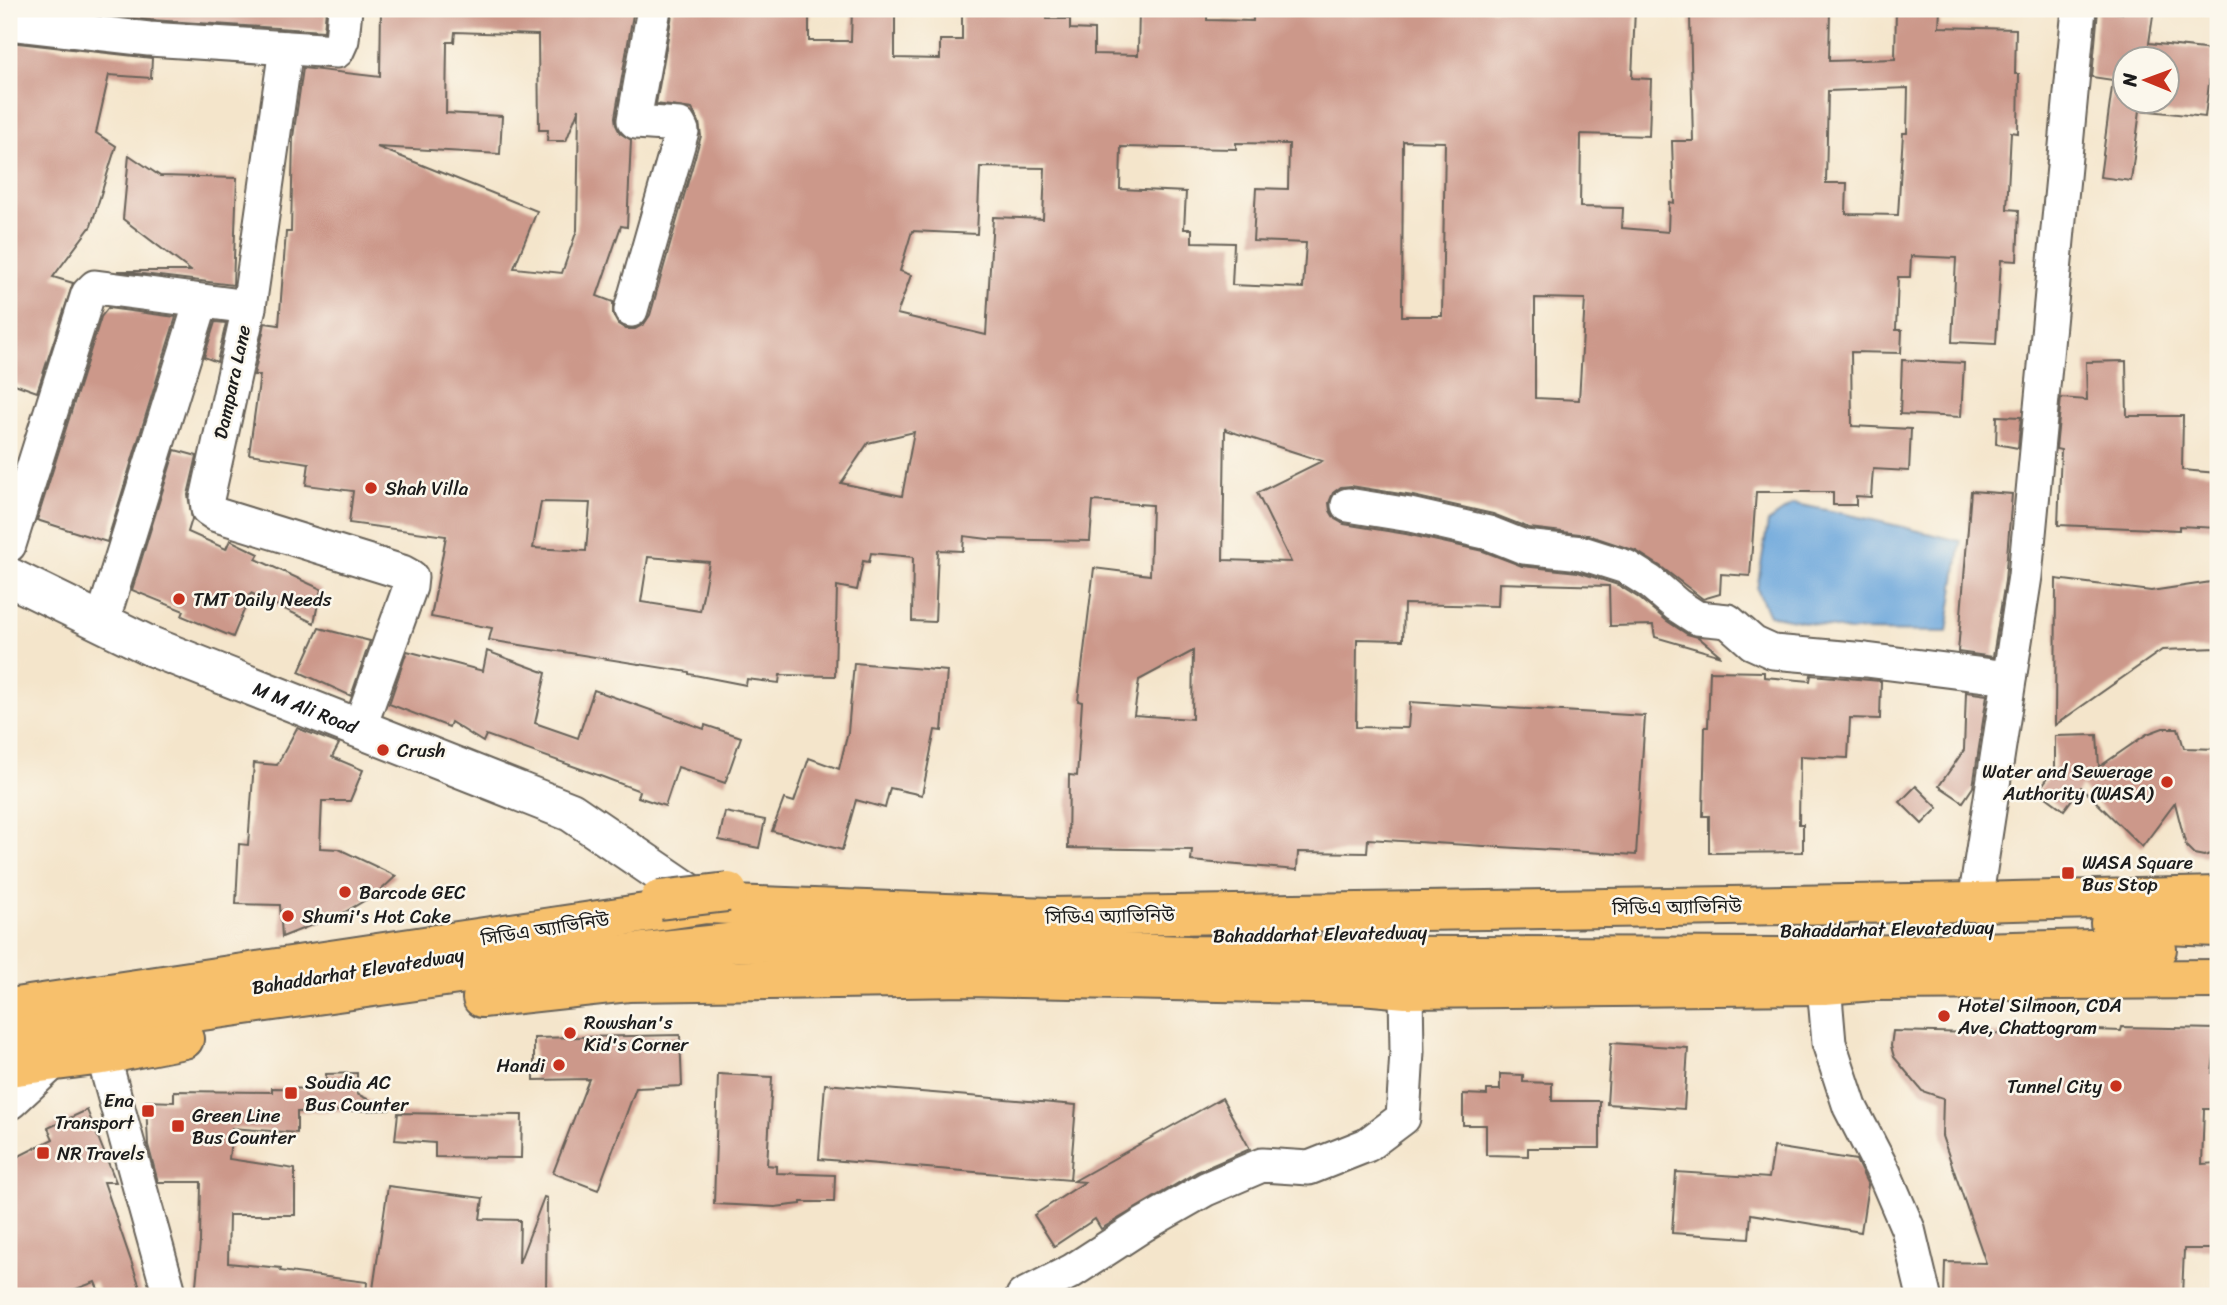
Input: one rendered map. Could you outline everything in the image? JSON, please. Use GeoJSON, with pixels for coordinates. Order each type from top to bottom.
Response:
{"type":"FeatureCollection","features":[{"type":"Feature","properties":{"kind":"highway"},"geometry":{"type":"LineString","coordinates":[[9,986],[243,957],[574,909],[659,900],[717,898],[1904,903],[2218,896]]}},
{"type":"Feature","properties":{"kind":"highway","name":"সিডিএ অ্যাভিনিউ"},"geometry":{"type":"LineString","coordinates":[[9,1008],[717,898]]}},
{"type":"Feature","properties":{"kind":"highway"},"geometry":{"type":"LineString","coordinates":[[1904,903],[2020,925]]}},
{"type":"Feature","properties":{"kind":"highway","name":"Bahaddarhat Elevatedway"},"geometry":{"type":"LineString","coordinates":[[9,1020],[306,979],[546,942],[751,918],[1030,932],[1190,936],[1451,932],[1759,932],[2134,922],[2218,927]]}},
{"type":"Feature","properties":{"kind":"highway","name":"Bahaddarhat Elevatedway"},"geometry":{"type":"LineString","coordinates":[[9,1038],[551,962],[738,942],[1190,955],[1783,957],[2131,948],[2218,953]]}},
{"type":"Feature","properties":{"kind":"highway"},"geometry":{"type":"LineString","coordinates":[[9,1067],[103,1055],[264,1022],[628,982],[967,977],[1362,985],[1406,989],[1824,985],[1874,981],[2218,979]]}},
{"type":"Feature","properties":{"kind":"street"},"geometry":{"type":"LineString","coordinates":[[9,23],[149,39],[337,51],[342,40],[345,9]]}},
{"type":"Feature","properties":{"kind":"street"},"geometry":{"type":"LineString","coordinates":[[631,310],[682,131],[679,125],[672,123],[634,120],[654,9]]}},
{"type":"Feature","properties":{"kind":"street"},"geometry":{"type":"LineString","coordinates":[[1975,902],[2025,576],[2079,9]]}},
{"type":"Feature","properties":{"kind":"street"},"geometry":{"type":"LineString","coordinates":[[248,307],[286,48]]}},
{"type":"Feature","properties":{"kind":"street","name":"Dampara Lane"},"geometry":{"type":"LineString","coordinates":[[9,545],[88,294],[95,287],[248,307],[207,499],[208,509],[217,515],[411,577],[410,587],[359,729]]}},
{"type":"Feature","properties":{"kind":"street"},"geometry":{"type":"LineString","coordinates":[[102,622],[201,302]]}},
{"type":"Feature","properties":{"kind":"street"},"geometry":{"type":"LineString","coordinates":[[1348,505],[1463,527],[1489,533],[1524,547],[1582,554],[1626,567],[1697,618],[1728,621],[1753,643],[1773,652],[1866,660],[2009,678]]}},
{"type":"Feature","properties":{"kind":"street","name":"M M Ali Road"},"geometry":{"type":"LineString","coordinates":[[9,577],[150,646],[571,812],[717,898]]}},
{"type":"Feature","properties":{"kind":"street"},"geometry":{"type":"LineString","coordinates":[[1824,985],[1829,1043],[1850,1107],[1884,1173],[1908,1229],[1924,1296]]}},
{"type":"Feature","properties":{"kind":"street"},"geometry":{"type":"LineString","coordinates":[[1023,1296],[1072,1271],[1143,1225],[1206,1189],[1262,1164],[1309,1168],[1367,1145],[1403,1118],[1406,989]]}},
{"type":"Feature","properties":{"kind":"street"},"geometry":{"type":"LineString","coordinates":[[103,1055],[170,1296]]}},
{"type":"Feature","properties":{"kind":"street"},"geometry":{"type":"LineString","coordinates":[[9,1100],[51,1061]]}},
{"type":"Feature","properties":{"kind":"water"},"geometry":{"type":"Polygon","coordinates":[[[1794,504],[1961,541],[1947,632],[1849,631],[1769,615],[1757,589],[1768,522],[1794,504]]]}},
{"type":"Feature","properties":{"kind":"building"},"geometry":{"type":"Polygon","coordinates":[[[54,9],[326,9],[324,31],[151,20],[54,9]]]}},
{"type":"Feature","properties":{"kind":"building"},"geometry":{"type":"Polygon","coordinates":[[[381,9],[634,9],[615,117],[620,133],[631,140],[627,227],[621,226],[597,296],[613,302],[613,315],[618,324],[626,329],[635,329],[644,324],[650,315],[701,136],[699,122],[692,109],[656,104],[673,9],[809,9],[809,41],[851,41],[852,9],[895,9],[895,58],[940,59],[940,40],[962,40],[962,9],[1047,9],[1047,19],[1070,19],[1070,29],[1094,30],[1094,54],[1138,55],[1139,9],[1207,9],[1207,20],[1253,21],[1253,15],[1325,15],[1325,9],[1635,9],[1632,78],[1651,79],[1649,136],[1581,134],[1580,207],[1623,208],[1622,228],[1668,232],[1669,202],[1674,203],[1672,141],[1693,141],[1690,16],[1725,15],[1725,9],[1830,9],[1829,61],[1895,59],[1896,9],[1940,9],[1939,27],[2016,29],[2015,74],[2019,74],[2018,133],[2011,132],[2007,209],[2019,210],[2017,261],[2001,260],[1996,344],[1952,342],[1956,258],[1911,256],[1910,277],[1898,277],[1896,330],[1902,330],[1901,353],[1851,352],[1852,426],[1911,429],[1909,471],[1873,469],[1871,497],[1856,496],[1856,505],[1833,505],[1833,492],[1756,492],[1750,576],[1721,574],[1720,594],[1703,599],[1636,551],[1588,535],[1529,528],[1493,514],[1413,496],[1351,486],[1341,487],[1333,493],[1329,503],[1330,511],[1335,519],[1344,524],[1483,551],[1522,566],[1578,572],[1618,585],[1687,634],[1698,637],[1721,656],[1655,637],[1653,625],[1610,626],[1609,586],[1499,583],[1498,606],[1404,604],[1403,640],[1357,639],[1356,727],[1408,728],[1410,702],[1645,716],[1636,855],[1368,839],[1367,853],[1298,852],[1297,870],[1191,861],[1192,850],[1068,848],[1069,775],[1077,776],[1082,702],[1078,701],[1094,568],[1150,575],[1152,505],[1093,501],[1090,541],[964,536],[963,551],[938,550],[935,622],[912,621],[913,557],[871,553],[869,562],[863,561],[857,590],[837,586],[835,676],[780,675],[779,683],[747,679],[746,685],[689,672],[489,640],[492,628],[431,617],[446,536],[349,523],[353,491],[306,485],[309,463],[249,454],[260,375],[254,375],[265,323],[279,325],[286,232],[291,232],[293,137],[303,68],[380,77],[381,9]],[[455,32],[454,42],[447,42],[446,113],[502,116],[500,154],[377,147],[537,211],[514,268],[562,273],[577,230],[579,108],[566,141],[547,141],[548,130],[539,130],[538,35],[455,32]],[[1908,88],[1828,91],[1826,183],[1847,183],[1846,214],[1898,215],[1903,133],[1907,133],[1908,88]],[[1403,141],[1402,316],[1442,316],[1445,142],[1403,141]],[[1236,143],[1236,149],[1121,147],[1120,189],[1186,192],[1184,229],[1192,229],[1192,242],[1234,243],[1232,285],[1303,288],[1306,243],[1253,241],[1256,188],[1288,189],[1289,144],[1236,143]],[[980,167],[977,234],[912,231],[900,271],[911,275],[897,314],[986,335],[993,217],[1043,219],[1045,168],[980,167]],[[1535,298],[1535,398],[1579,400],[1585,299],[1535,298]],[[1225,428],[1223,560],[1291,562],[1257,493],[1322,461],[1225,428]],[[914,432],[868,443],[841,483],[902,496],[914,432]],[[541,502],[533,548],[586,551],[590,503],[541,502]],[[648,557],[641,602],[700,611],[709,562],[648,557]],[[1193,651],[1139,680],[1134,715],[1192,719],[1193,651]]]}},
{"type":"Feature","properties":{"kind":"building"},"geometry":{"type":"Polygon","coordinates":[[[2122,9],[2154,9],[2149,43],[2176,46],[2112,46],[2112,80],[2092,77],[2098,10],[2122,13],[2122,9]]]}},
{"type":"Feature","properties":{"kind":"building"},"geometry":{"type":"Polygon","coordinates":[[[9,42],[152,58],[151,78],[109,75],[96,133],[116,146],[91,226],[53,277],[73,283],[37,392],[9,382],[9,42]]]}},
{"type":"Feature","properties":{"kind":"building"},"geometry":{"type":"Polygon","coordinates":[[[2182,47],[2213,50],[2205,117],[2182,115],[2182,47]]]}},
{"type":"Feature","properties":{"kind":"building"},"geometry":{"type":"Polygon","coordinates":[[[2112,87],[2112,116],[2139,116],[2131,181],[2100,177],[2112,87]]]}},
{"type":"Feature","properties":{"kind":"building"},"geometry":{"type":"Polygon","coordinates":[[[129,155],[160,176],[237,178],[233,285],[118,271],[191,271],[123,219],[129,155]]]}},
{"type":"Feature","properties":{"kind":"building"},"geometry":{"type":"Polygon","coordinates":[[[108,308],[176,317],[107,542],[37,520],[101,317],[108,308]]]}},
{"type":"Feature","properties":{"kind":"building"},"geometry":{"type":"Polygon","coordinates":[[[215,322],[226,323],[217,362],[204,357],[215,322]]]}},
{"type":"Feature","properties":{"kind":"building"},"geometry":{"type":"Polygon","coordinates":[[[1902,360],[1964,363],[1961,417],[1900,414],[1902,360]]]}},
{"type":"Feature","properties":{"kind":"building"},"geometry":{"type":"Polygon","coordinates":[[[2126,361],[2127,416],[2183,416],[2182,470],[2218,473],[2218,528],[2179,526],[2179,530],[2058,525],[2061,450],[2056,449],[2061,398],[2087,400],[2086,362],[2126,361]]]}},
{"type":"Feature","properties":{"kind":"building"},"geometry":{"type":"Polygon","coordinates":[[[1997,416],[2021,417],[2018,448],[1996,444],[1997,416]]]}},
{"type":"Feature","properties":{"kind":"building"},"geometry":{"type":"Polygon","coordinates":[[[175,450],[197,456],[188,495],[192,519],[188,532],[226,549],[230,540],[259,554],[256,559],[321,589],[314,623],[251,593],[233,637],[182,616],[184,611],[132,590],[175,450]]]}},
{"type":"Feature","properties":{"kind":"building"},"geometry":{"type":"Polygon","coordinates":[[[1971,491],[2012,494],[2005,581],[1993,657],[1958,652],[1971,491]]]}},
{"type":"Feature","properties":{"kind":"building"},"geometry":{"type":"Polygon","coordinates":[[[2056,579],[2151,591],[2218,581],[2218,648],[2162,650],[2055,725],[2056,579]]]}},
{"type":"Feature","properties":{"kind":"building"},"geometry":{"type":"Polygon","coordinates":[[[319,628],[370,641],[351,696],[299,672],[319,628]]]}},
{"type":"Feature","properties":{"kind":"building"},"geometry":{"type":"Polygon","coordinates":[[[407,651],[483,671],[487,651],[546,673],[535,723],[578,738],[594,690],[704,729],[705,725],[741,737],[725,783],[678,767],[665,806],[638,797],[640,791],[595,774],[486,735],[483,742],[451,722],[449,727],[389,704],[407,651]]]}},
{"type":"Feature","properties":{"kind":"building"},"geometry":{"type":"Polygon","coordinates":[[[854,663],[947,671],[942,731],[935,730],[922,795],[890,788],[885,808],[856,800],[842,850],[772,831],[784,799],[794,802],[809,758],[839,769],[848,732],[854,663]]]}},
{"type":"Feature","properties":{"kind":"building"},"geometry":{"type":"Polygon","coordinates":[[[1710,671],[1764,672],[1764,677],[1810,681],[1811,675],[1881,681],[1880,719],[1850,718],[1848,758],[1800,756],[1799,824],[1803,824],[1803,852],[1709,853],[1709,816],[1703,816],[1705,727],[1708,727],[1710,671]]]}},
{"type":"Feature","properties":{"kind":"building"},"geometry":{"type":"Polygon","coordinates":[[[1966,692],[1987,695],[1973,787],[1963,802],[1939,786],[1964,750],[1966,692]]]}},
{"type":"Feature","properties":{"kind":"building"},"geometry":{"type":"Polygon","coordinates":[[[297,728],[339,744],[332,757],[363,770],[350,801],[322,801],[320,848],[339,849],[396,876],[379,892],[345,912],[282,937],[280,905],[236,904],[239,844],[248,845],[254,763],[277,765],[297,728]]]}},
{"type":"Feature","properties":{"kind":"building"},"geometry":{"type":"Polygon","coordinates":[[[2163,728],[2178,728],[2184,748],[2218,749],[2218,852],[2204,856],[2194,854],[2186,846],[2175,803],[2142,847],[2081,787],[2064,810],[2038,791],[2055,768],[2055,736],[2097,735],[2099,767],[2147,734],[2163,728]]]}},
{"type":"Feature","properties":{"kind":"building"},"geometry":{"type":"Polygon","coordinates":[[[1916,786],[1938,808],[1922,824],[1900,802],[1916,786]]]}},
{"type":"Feature","properties":{"kind":"building"},"geometry":{"type":"Polygon","coordinates":[[[725,812],[765,820],[759,848],[719,840],[725,812]]]}},
{"type":"Feature","properties":{"kind":"building"},"geometry":{"type":"Polygon","coordinates":[[[2017,1027],[2121,1031],[2122,1027],[2217,1029],[2212,1073],[2218,1073],[2218,1109],[2204,1109],[2202,1164],[2218,1163],[2218,1249],[2184,1249],[2182,1296],[2065,1290],[2065,1296],[1944,1296],[1945,1262],[1986,1263],[1942,1136],[1943,1098],[1922,1091],[1894,1057],[1891,1046],[1893,1031],[2017,1034],[2017,1027]]]}},
{"type":"Feature","properties":{"kind":"building"},"geometry":{"type":"Polygon","coordinates":[[[680,1035],[682,1086],[636,1088],[598,1190],[553,1173],[589,1079],[534,1080],[534,1038],[680,1035]]]}},
{"type":"Feature","properties":{"kind":"building"},"geometry":{"type":"Polygon","coordinates":[[[1611,1043],[1688,1048],[1684,1109],[1607,1104],[1611,1043]]]}},
{"type":"Feature","properties":{"kind":"building"},"geometry":{"type":"Polygon","coordinates":[[[357,1073],[357,1094],[390,1110],[297,1112],[297,1133],[232,1128],[229,1159],[295,1169],[295,1215],[229,1215],[228,1263],[281,1268],[280,1271],[367,1282],[366,1296],[195,1296],[200,1242],[201,1182],[158,1182],[148,1145],[146,1101],[174,1102],[174,1091],[272,1092],[272,1088],[326,1089],[326,1074],[357,1073]]]}},
{"type":"Feature","properties":{"kind":"building"},"geometry":{"type":"Polygon","coordinates":[[[718,1074],[772,1077],[767,1165],[776,1166],[776,1173],[835,1175],[834,1202],[801,1202],[775,1207],[714,1204],[718,1074]]]}},
{"type":"Feature","properties":{"kind":"building"},"geometry":{"type":"Polygon","coordinates":[[[1500,1074],[1523,1075],[1523,1082],[1552,1083],[1552,1101],[1600,1101],[1600,1148],[1528,1148],[1528,1156],[1486,1155],[1486,1125],[1463,1125],[1463,1094],[1487,1095],[1487,1090],[1500,1090],[1500,1074]]]}},
{"type":"Feature","properties":{"kind":"building"},"geometry":{"type":"Polygon","coordinates":[[[825,1084],[1076,1105],[1070,1180],[819,1159],[825,1084]]]}},
{"type":"Feature","properties":{"kind":"building"},"geometry":{"type":"Polygon","coordinates":[[[1222,1098],[1250,1149],[1197,1172],[1101,1229],[1095,1219],[1054,1246],[1034,1215],[1085,1182],[1074,1181],[1222,1098]]]}},
{"type":"Feature","properties":{"kind":"building"},"geometry":{"type":"Polygon","coordinates":[[[87,1110],[116,1182],[104,1182],[143,1296],[101,1296],[95,1282],[57,1296],[9,1296],[9,1161],[53,1139],[48,1128],[87,1110]]]}},
{"type":"Feature","properties":{"kind":"building"},"geometry":{"type":"Polygon","coordinates":[[[398,1113],[522,1115],[521,1158],[435,1157],[435,1143],[395,1140],[398,1113]]]}},
{"type":"Feature","properties":{"kind":"building"},"geometry":{"type":"Polygon","coordinates":[[[1774,1147],[1856,1160],[1868,1185],[1861,1232],[1751,1214],[1749,1238],[1672,1233],[1676,1172],[1769,1178],[1774,1147]]]}},
{"type":"Feature","properties":{"kind":"building"},"geometry":{"type":"Polygon","coordinates":[[[388,1186],[483,1198],[480,1219],[520,1220],[519,1263],[544,1197],[547,1198],[546,1296],[372,1296],[388,1186]]]}},
{"type":"Feature","properties":{"kind":"place","name":"Shah Villa"},"geometry":{"type":"Point","coordinates":[371,488]}},
{"type":"Feature","properties":{"kind":"place","name":"TMT Daily Needs"},"geometry":{"type":"Point","coordinates":[179,599]}},
{"type":"Feature","properties":{"kind":"place","name":"Crush"},"geometry":{"type":"Point","coordinates":[383,750]}},
{"type":"Feature","properties":{"kind":"place","name":"Water and Sewerage Authority (WASA)"},"geometry":{"type":"Point","coordinates":[2167,782]}},
{"type":"Feature","properties":{"kind":"place","name":"WASA Square Bus Stop"},"geometry":{"type":"Point","coordinates":[2068,873]}},
{"type":"Feature","properties":{"kind":"place","name":"Barcode GEC"},"geometry":{"type":"Point","coordinates":[345,892]}},
{"type":"Feature","properties":{"kind":"place","name":"Shumi's Hot Cake"},"geometry":{"type":"Point","coordinates":[288,916]}},
{"type":"Feature","properties":{"kind":"place","name":"Hotel Silmoon, CDA Ave, Chattogram"},"geometry":{"type":"Point","coordinates":[1944,1016]}},
{"type":"Feature","properties":{"kind":"place","name":"Rowshan's Kid's Corner"},"geometry":{"type":"Point","coordinates":[570,1033]}},
{"type":"Feature","properties":{"kind":"place","name":"Handi"},"geometry":{"type":"Point","coordinates":[559,1065]}},
{"type":"Feature","properties":{"kind":"place","name":"Tunnel City"},"geometry":{"type":"Point","coordinates":[2116,1086]}},
{"type":"Feature","properties":{"kind":"place","name":"Soudia AC Bus Counter"},"geometry":{"type":"Point","coordinates":[291,1093]}},
{"type":"Feature","properties":{"kind":"place","name":"Ena Transport"},"geometry":{"type":"Point","coordinates":[148,1111]}},
{"type":"Feature","properties":{"kind":"place","name":"Green Line Bus Counter"},"geometry":{"type":"Point","coordinates":[178,1126]}},
{"type":"Feature","properties":{"kind":"place","name":"NR Travels"},"geometry":{"type":"Point","coordinates":[43,1153]}}]}
